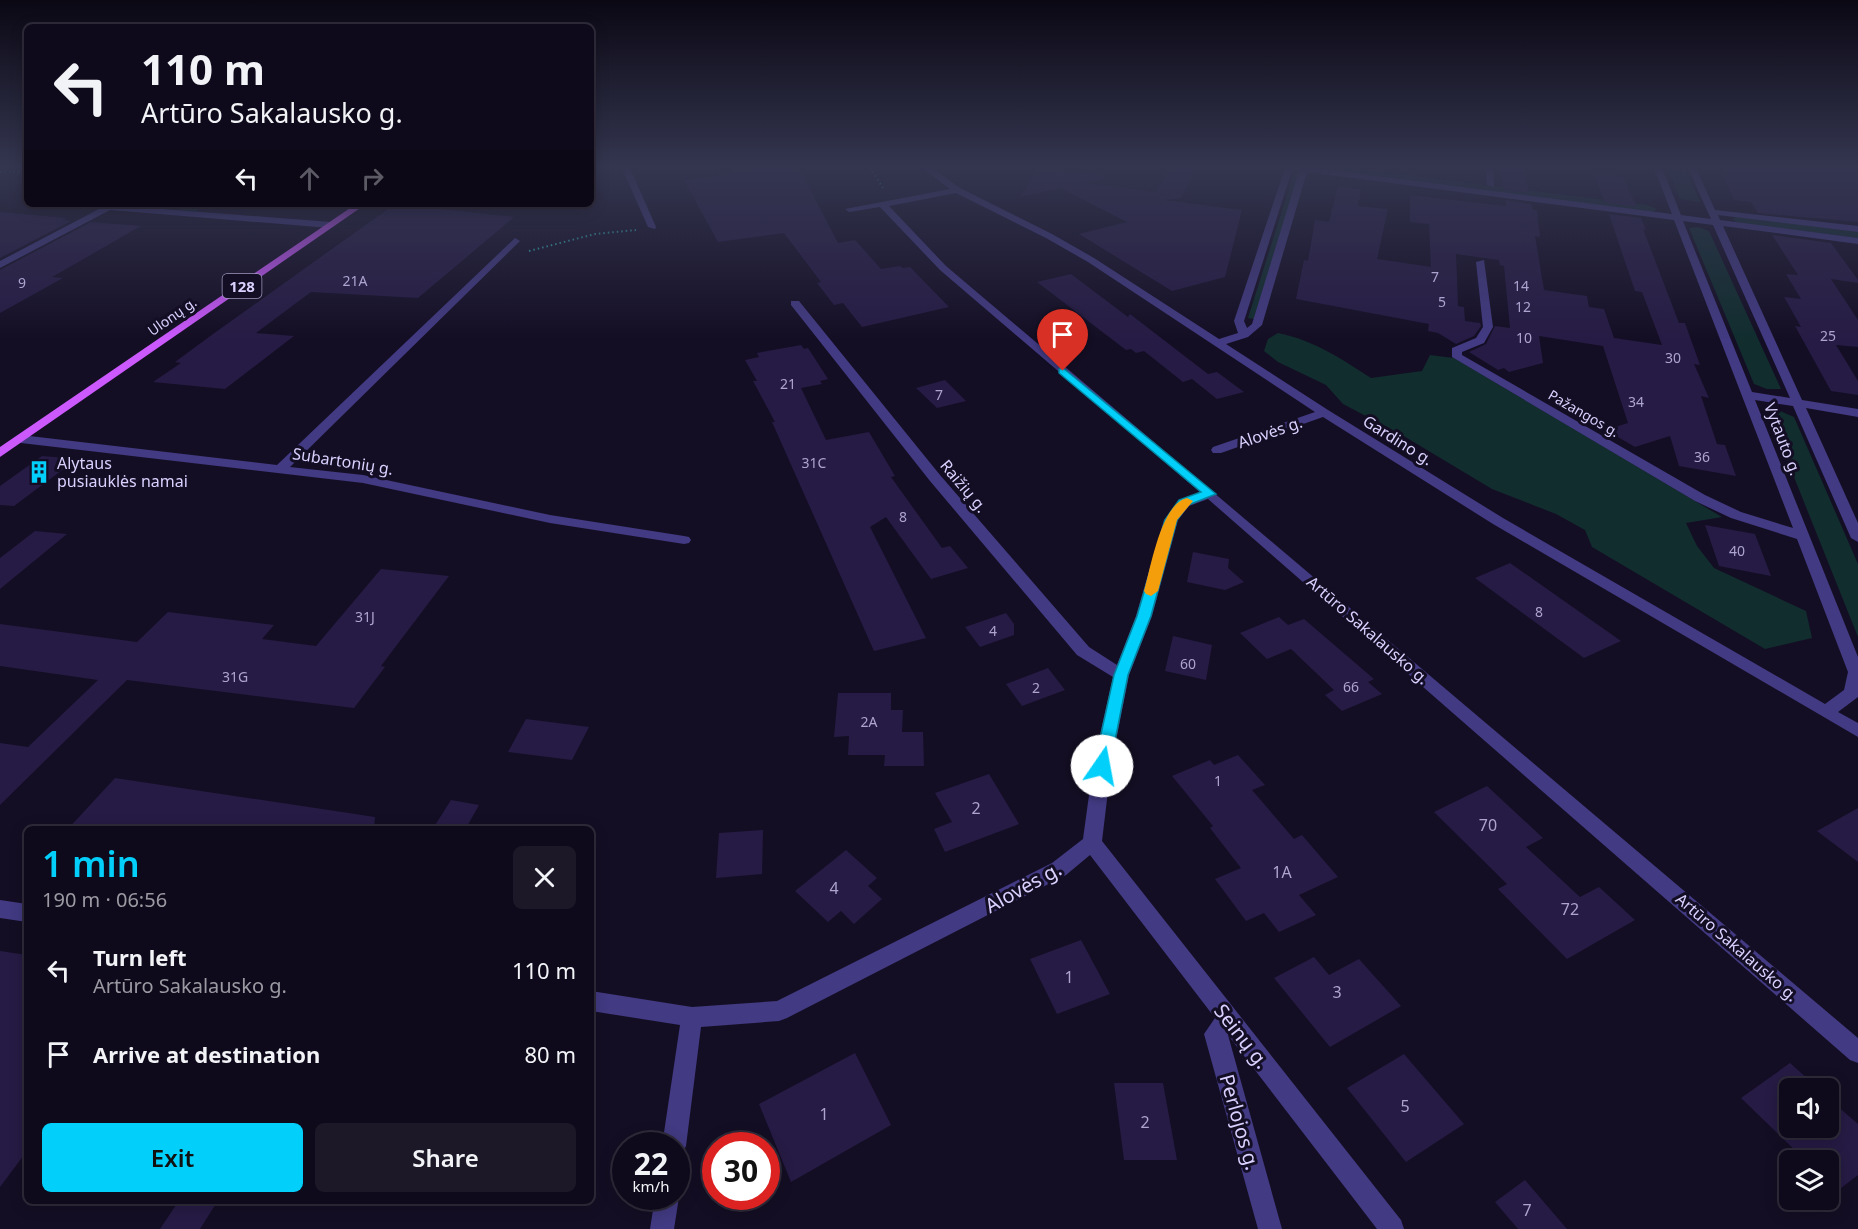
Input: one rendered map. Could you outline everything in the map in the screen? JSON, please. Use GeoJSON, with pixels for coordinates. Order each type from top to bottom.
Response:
{"type":"FeatureCollection","features":[{"type":"Feature","properties":{"kind":"main road","name":"Ulonų g."},"geometry":{"type":"LineString","coordinates":[[0,453],[330,225]]}},
{"type":"Feature","properties":{"kind":"street"},"geometry":{"type":"LineString","coordinates":[[0,265],[75,225]]}},
{"type":"Feature","properties":{"kind":"street","name":"Artūro Sakalausko g."},"geometry":{"type":"LineString","coordinates":[[902,225],[943,268],[1210,494],[1858,1052]]}},
{"type":"Feature","properties":{"kind":"street","name":"Gardino g."},"geometry":{"type":"LineString","coordinates":[[1028,225],[1049,236],[1324,413],[1498,521],[1858,731]]}},
{"type":"Feature","properties":{"kind":"street"},"geometry":{"type":"LineString","coordinates":[[1244,335],[1239,321],[1276,225]]}},
{"type":"Feature","properties":{"kind":"street"},"geometry":{"type":"LineString","coordinates":[[1217,343],[1244,335],[1257,325],[1283,225]]}},
{"type":"Feature","properties":{"kind":"street","name":"Vytauto g."},"geometry":{"type":"LineString","coordinates":[[1683,225],[1856,672],[1852,693],[1826,712]]}},
{"type":"Feature","properties":{"kind":"street","name":"Vytauto g."},"geometry":{"type":"LineString","coordinates":[[1715,225],[1858,538]]}},
{"type":"Feature","properties":{"kind":"street"},"geometry":{"type":"LineString","coordinates":[[1769,225],[1858,241]]}},
{"type":"Feature","properties":{"kind":"street"},"geometry":{"type":"LineString","coordinates":[[1819,225],[1858,229]]}},
{"type":"Feature","properties":{"kind":"street","name":"Subartonių g."},"geometry":{"type":"LineString","coordinates":[[282,468],[514,241]]}},
{"type":"Feature","properties":{"kind":"street","name":"Pažangos g."},"geometry":{"type":"LineString","coordinates":[[1481,262],[1488,327],[1486,335],[1481,341],[1456,350],[1457,357],[1700,498],[1736,515],[1803,536]]}},
{"type":"Feature","properties":{"kind":"street","name":"Raižių g."},"geometry":{"type":"LineString","coordinates":[[795,303],[935,478],[1083,651],[1121,675]]}},
{"type":"Feature","properties":{"kind":"street"},"geometry":{"type":"LineString","coordinates":[[1748,395],[1858,413]]}},
{"type":"Feature","properties":{"kind":"street","name":"Alovės g."},"geometry":{"type":"LineString","coordinates":[[1217,450],[1324,413]]}},
{"type":"Feature","properties":{"kind":"street"},"geometry":{"type":"LineString","coordinates":[[21,439],[282,468]]}},
{"type":"Feature","properties":{"kind":"street","name":"Subartonių g."},"geometry":{"type":"LineString","coordinates":[[282,468],[363,478],[550,519],[684,540]]}},
{"type":"Feature","properties":{"kind":"street"},"geometry":{"type":"LineString","coordinates":[[1092,843],[1102,766],[1121,675],[1144,616],[1171,520],[1184,503],[1210,494]]}},
{"type":"Feature","properties":{"kind":"street","name":"Alovės g."},"geometry":{"type":"LineString","coordinates":[[594,1001],[692,1017],[779,1011],[1050,874],[1092,843]]}},
{"type":"Feature","properties":{"kind":"street","name":"Seinų g."},"geometry":{"type":"LineString","coordinates":[[1092,843],[1392,1229]]}},
{"type":"Feature","properties":{"kind":"street"},"geometry":{"type":"LineString","coordinates":[[0,909],[24,913]]}},
{"type":"Feature","properties":{"kind":"street"},"geometry":{"type":"LineString","coordinates":[[676,1132],[692,1017]]}},
{"type":"Feature","properties":{"kind":"street","name":"Perlojos g."},"geometry":{"type":"LineString","coordinates":[[1230,1022],[1221,1026],[1215,1034],[1270,1229]]}},
{"type":"Feature","properties":{"kind":"street"},"geometry":{"type":"LineString","coordinates":[[662,1229],[665,1210]]}},
{"type":"Feature","properties":{"kind":"path"},"geometry":{"type":"LineString","coordinates":[[527,252],[595,234],[652,227]]}},
{"type":"Feature","properties":{"kind":"green space"},"geometry":{"type":"Polygon","coordinates":[[[1277,225],[1283,225],[1254,319],[1248,318],[1277,225]]]}},
{"type":"Feature","properties":{"kind":"green space"},"geometry":{"type":"Polygon","coordinates":[[[1758,225],[1804,225],[1858,232],[1858,238],[1758,225]]]}},
{"type":"Feature","properties":{"kind":"green space"},"geometry":{"type":"Polygon","coordinates":[[[1698,227],[1709,231],[1781,389],[1767,389],[1754,384],[1689,228],[1698,227]]]}},
{"type":"Feature","properties":{"kind":"green space"},"geometry":{"type":"Polygon","coordinates":[[[1278,333],[1315,345],[1371,378],[1422,371],[1430,355],[1454,358],[1722,517],[1686,523],[1697,546],[1714,568],[1806,611],[1812,638],[1765,649],[1592,547],[1585,530],[1556,514],[1492,489],[1402,435],[1343,404],[1326,385],[1278,362],[1264,351],[1268,339],[1278,333]]]}},
{"type":"Feature","properties":{"kind":"green space"},"geometry":{"type":"Polygon","coordinates":[[[1770,410],[1780,411],[1794,417],[1858,564],[1858,637],[1768,412],[1770,410]]]}},
{"type":"Feature","properties":{"kind":"building"},"geometry":{"type":"Polygon","coordinates":[[[0,225],[63,225],[0,258],[0,225]]]}},
{"type":"Feature","properties":{"kind":"building"},"geometry":{"type":"Polygon","coordinates":[[[85,225],[141,226],[52,277],[63,278],[0,313],[0,270],[85,225]]]}},
{"type":"Feature","properties":{"kind":"building"},"geometry":{"type":"Polygon","coordinates":[[[365,225],[504,225],[418,298],[311,292],[256,333],[294,336],[225,389],[153,382],[181,363],[175,362],[365,225]]]}},
{"type":"Feature","properties":{"kind":"building"},"geometry":{"type":"Polygon","coordinates":[[[709,225],[829,225],[838,243],[855,240],[881,269],[910,267],[949,307],[862,327],[843,303],[834,305],[817,283],[821,282],[784,233],[718,242],[709,225]]]}},
{"type":"Feature","properties":{"kind":"building"},"geometry":{"type":"Polygon","coordinates":[[[1114,225],[1238,225],[1225,277],[1172,291],[1079,234],[1114,225]]]}},
{"type":"Feature","properties":{"kind":"building"},"geometry":{"type":"Polygon","coordinates":[[[1314,225],[1384,225],[1377,259],[1431,267],[1429,225],[1539,225],[1540,237],[1535,236],[1544,290],[1587,296],[1589,307],[1604,309],[1614,338],[1662,345],[1642,292],[1635,291],[1613,225],[1644,225],[1646,230],[1643,229],[1679,323],[1685,323],[1700,365],[1694,364],[1709,398],[1701,396],[1717,444],[1725,445],[1736,476],[1679,466],[1670,436],[1635,447],[1606,430],[1628,423],[1603,346],[1539,336],[1543,363],[1509,372],[1504,368],[1498,370],[1469,352],[1486,344],[1495,326],[1510,328],[1504,266],[1500,265],[1499,260],[1456,254],[1458,306],[1464,307],[1465,321],[1480,323],[1481,326],[1474,336],[1456,344],[1438,333],[1428,331],[1429,324],[1296,299],[1304,260],[1308,261],[1314,225]]]}},
{"type":"Feature","properties":{"kind":"building"},"geometry":{"type":"Polygon","coordinates":[[[1772,235],[1831,243],[1858,280],[1858,283],[1831,279],[1858,320],[1858,347],[1836,345],[1858,381],[1858,395],[1831,391],[1795,326],[1801,327],[1784,297],[1801,299],[1786,274],[1798,275],[1772,235]]]}},
{"type":"Feature","properties":{"kind":"building"},"geometry":{"type":"Polygon","coordinates":[[[1071,274],[1128,317],[1130,314],[1208,374],[1217,372],[1244,392],[1217,399],[1192,379],[1183,382],[1144,351],[1136,353],[1131,349],[1126,350],[1037,282],[1071,274]]]}},
{"type":"Feature","properties":{"kind":"building"},"geometry":{"type":"Polygon","coordinates":[[[801,345],[804,349],[808,348],[828,379],[820,381],[822,384],[801,388],[826,440],[869,432],[895,476],[891,477],[942,548],[950,546],[968,568],[931,579],[886,517],[870,527],[926,638],[874,651],[772,422],[775,422],[753,381],[757,381],[745,360],[759,357],[757,353],[801,345]]]}},
{"type":"Feature","properties":{"kind":"building"},"geometry":{"type":"Polygon","coordinates":[[[945,380],[966,401],[937,408],[916,388],[945,380]]]}},
{"type":"Feature","properties":{"kind":"building","name":"Alytaus pusiauklės namai"},"geometry":{"type":"Polygon","coordinates":[[[42,456],[77,459],[14,506],[0,505],[0,486],[42,456]]]}},
{"type":"Feature","properties":{"kind":"building"},"geometry":{"type":"Polygon","coordinates":[[[1705,525],[1755,534],[1771,576],[1719,566],[1705,525]]]}},
{"type":"Feature","properties":{"kind":"building"},"geometry":{"type":"Polygon","coordinates":[[[35,531],[67,534],[0,589],[0,558],[35,531]]]}},
{"type":"Feature","properties":{"kind":"building"},"geometry":{"type":"Polygon","coordinates":[[[1193,552],[1229,559],[1228,568],[1244,582],[1225,590],[1187,582],[1193,552]]]}},
{"type":"Feature","properties":{"kind":"building"},"geometry":{"type":"Polygon","coordinates":[[[1510,563],[1621,641],[1584,658],[1475,578],[1510,563]]]}},
{"type":"Feature","properties":{"kind":"building"},"geometry":{"type":"Polygon","coordinates":[[[381,569],[449,576],[381,666],[385,667],[354,708],[127,680],[0,805],[0,743],[28,747],[98,680],[0,666],[0,624],[137,642],[168,612],[274,625],[262,639],[316,646],[381,569]]]}},
{"type":"Feature","properties":{"kind":"building"},"geometry":{"type":"Polygon","coordinates":[[[1006,613],[1014,624],[1014,635],[980,647],[965,627],[1006,613]]]}},
{"type":"Feature","properties":{"kind":"building"},"geometry":{"type":"Polygon","coordinates":[[[1279,617],[1288,625],[1304,619],[1374,679],[1368,682],[1382,694],[1342,711],[1325,695],[1334,690],[1291,649],[1267,659],[1240,633],[1279,617]]]}},
{"type":"Feature","properties":{"kind":"building"},"geometry":{"type":"Polygon","coordinates":[[[1173,636],[1212,645],[1206,680],[1165,671],[1173,636]]]}},
{"type":"Feature","properties":{"kind":"building"},"geometry":{"type":"Polygon","coordinates":[[[1048,668],[1065,690],[1022,706],[1006,684],[1048,668]]]}},
{"type":"Feature","properties":{"kind":"building"},"geometry":{"type":"Polygon","coordinates":[[[838,693],[891,693],[891,710],[903,710],[902,732],[923,732],[924,766],[884,766],[885,755],[848,755],[849,736],[834,737],[838,693]]]}},
{"type":"Feature","properties":{"kind":"building"},"geometry":{"type":"Polygon","coordinates":[[[526,719],[589,727],[572,760],[508,752],[526,719]]]}},
{"type":"Feature","properties":{"kind":"building"},"geometry":{"type":"Polygon","coordinates":[[[1238,755],[1265,785],[1252,790],[1294,839],[1302,835],[1338,877],[1299,895],[1316,915],[1279,932],[1264,913],[1246,921],[1215,879],[1241,868],[1210,828],[1213,826],[1172,776],[1210,760],[1214,765],[1238,755]]]}},
{"type":"Feature","properties":{"kind":"building"},"geometry":{"type":"Polygon","coordinates":[[[989,774],[1019,824],[945,852],[934,829],[952,822],[935,793],[989,774]]]}},
{"type":"Feature","properties":{"kind":"building"},"geometry":{"type":"Polygon","coordinates":[[[115,778],[375,817],[374,826],[71,826],[115,778]]]}},
{"type":"Feature","properties":{"kind":"building"},"geometry":{"type":"Polygon","coordinates":[[[1487,786],[1543,838],[1526,847],[1580,897],[1599,887],[1635,920],[1567,959],[1498,889],[1507,884],[1434,812],[1487,786]]]}},
{"type":"Feature","properties":{"kind":"building"},"geometry":{"type":"Polygon","coordinates":[[[451,800],[479,805],[467,826],[435,826],[451,800]]]}},
{"type":"Feature","properties":{"kind":"building"},"geometry":{"type":"Polygon","coordinates":[[[1858,808],[1858,862],[1817,831],[1858,808]]]}},
{"type":"Feature","properties":{"kind":"building"},"geometry":{"type":"Polygon","coordinates":[[[763,830],[762,874],[716,878],[719,833],[763,830]]]}},
{"type":"Feature","properties":{"kind":"building"},"geometry":{"type":"Polygon","coordinates":[[[846,850],[877,878],[868,886],[882,899],[854,924],[841,911],[828,922],[795,891],[846,850]]]}},
{"type":"Feature","properties":{"kind":"building"},"geometry":{"type":"Polygon","coordinates":[[[1081,940],[1110,994],[1057,1014],[1030,959],[1081,940]]]}},
{"type":"Feature","properties":{"kind":"building"},"geometry":{"type":"Polygon","coordinates":[[[0,951],[24,955],[24,1155],[0,1187],[0,951]]]}},
{"type":"Feature","properties":{"kind":"building"},"geometry":{"type":"Polygon","coordinates":[[[1314,957],[1329,975],[1359,959],[1401,1006],[1330,1047],[1274,978],[1314,957]]]}},
{"type":"Feature","properties":{"kind":"building"},"geometry":{"type":"Polygon","coordinates":[[[855,1053],[891,1125],[791,1182],[780,1155],[780,1132],[770,1132],[759,1104],[855,1053]]]}},
{"type":"Feature","properties":{"kind":"building"},"geometry":{"type":"Polygon","coordinates":[[[1404,1054],[1464,1124],[1406,1162],[1347,1088],[1404,1054]]]}},
{"type":"Feature","properties":{"kind":"building"},"geometry":{"type":"Polygon","coordinates":[[[1790,1063],[1807,1078],[1779,1078],[1779,1135],[1741,1098],[1790,1063]]]}},
{"type":"Feature","properties":{"kind":"building"},"geometry":{"type":"Polygon","coordinates":[[[1114,1083],[1163,1083],[1177,1160],[1124,1160],[1114,1083]]]}},
{"type":"Feature","properties":{"kind":"building"},"geometry":{"type":"Polygon","coordinates":[[[1839,1108],[1858,1124],[1858,1175],[1839,1190],[1839,1150],[1795,1150],[1782,1138],[1839,1138],[1839,1108]]]}},
{"type":"Feature","properties":{"kind":"building"},"geometry":{"type":"Polygon","coordinates":[[[1525,1180],[1567,1229],[1518,1229],[1495,1202],[1525,1180]]]}},
{"type":"Feature","properties":{"kind":"building"},"geometry":{"type":"Polygon","coordinates":[[[177,1204],[216,1204],[200,1229],[160,1229],[177,1204]]]}},
{"type":"Feature","properties":{"kind":"slow traffic"},"geometry":{"type":"LineString","coordinates":[[1151,591],[1171,520],[1187,501]]}},
{"type":"Feature","properties":{"kind":"place","name":"Alytaus pusiauklės namai"},"geometry":{"type":"Point","coordinates":[39,472]}},
{"type":"Feature","properties":{"kind":"route"},"geometry":{"type":"LineString","coordinates":[[1063,371],[1210,494],[1184,503],[1171,520],[1144,616],[1121,675],[1102,766]]}}]}
